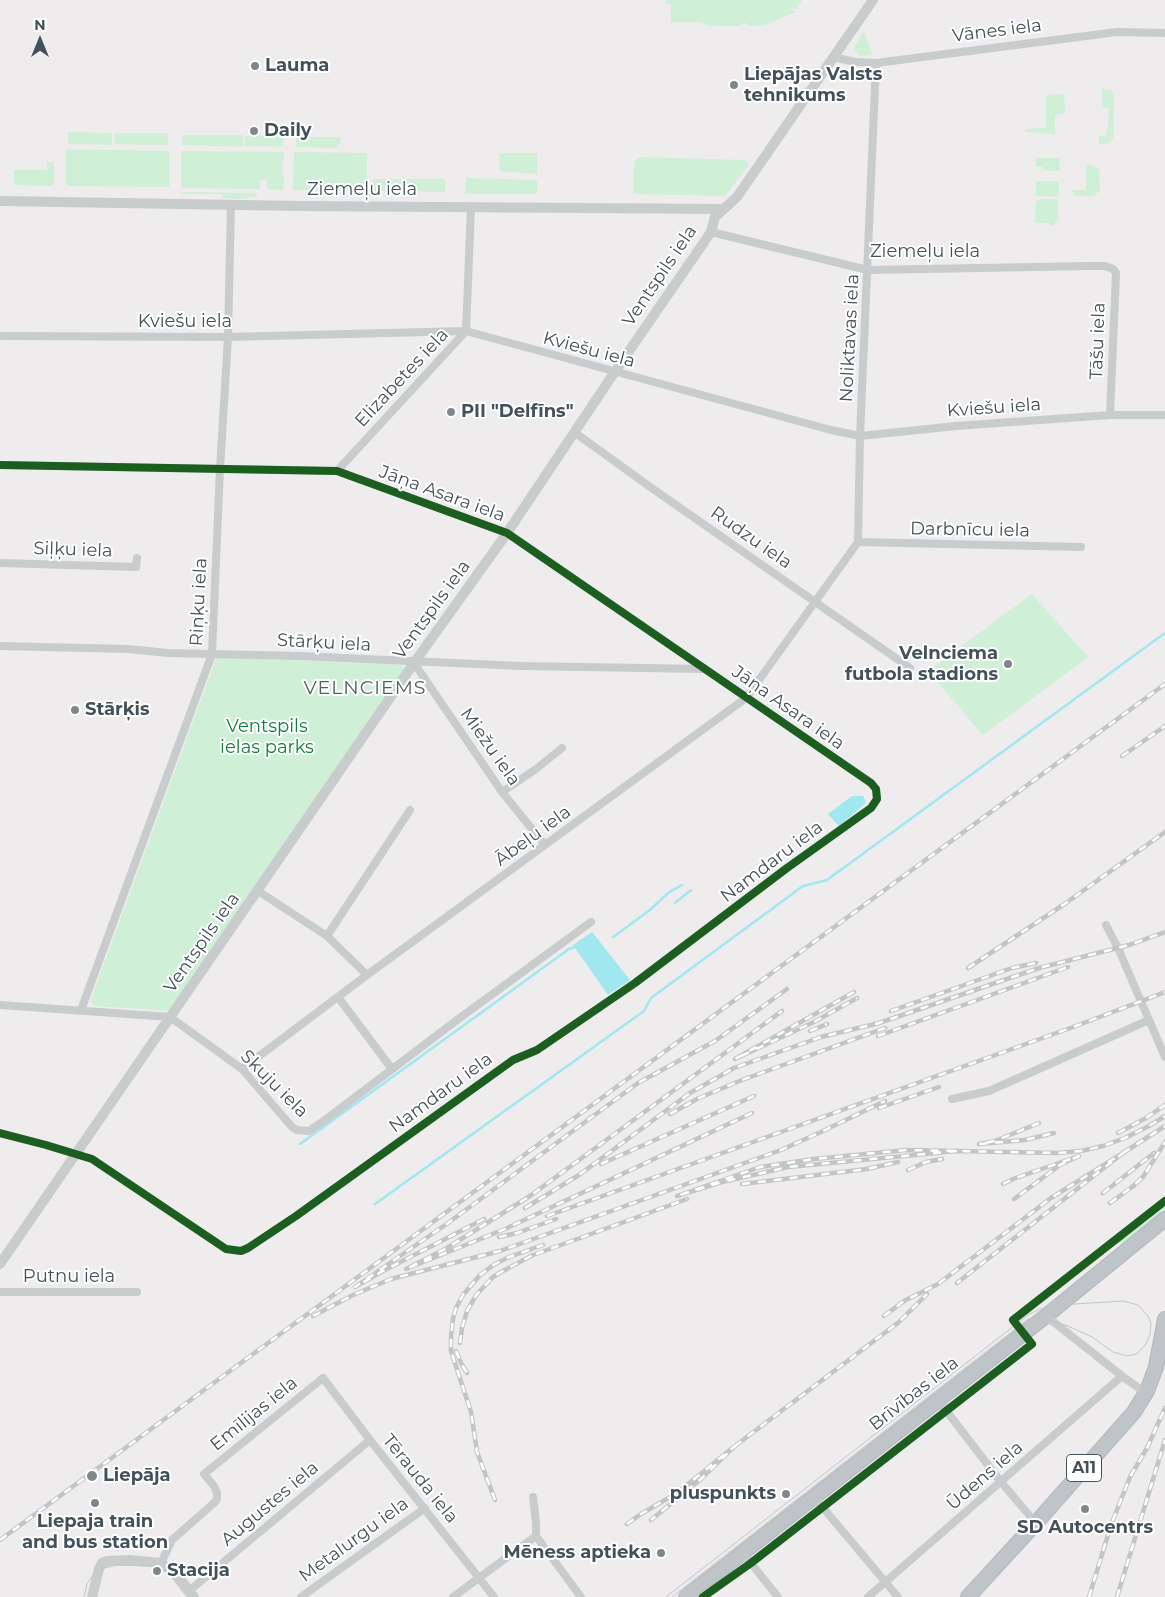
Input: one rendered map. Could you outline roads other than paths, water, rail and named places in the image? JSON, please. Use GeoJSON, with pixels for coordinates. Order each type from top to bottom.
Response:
{"type":"FeatureCollection","features":[{"type":"Feature","properties":{"kind":"highway","name":"Brīvības iela"},"geometry":{"type":"LineString","coordinates":[[686,1597],[1046,1316],[1165,1219]]}},
{"type":"Feature","properties":{"kind":"highway","name":"A11"},"geometry":{"type":"LineString","coordinates":[[968,1597],[1134,1412],[1147,1391],[1160,1354],[1165,1319]]}},
{"type":"Feature","properties":{"kind":"street","name":"Ventspils iela"},"geometry":{"type":"LineString","coordinates":[[0,1264],[3,1251],[76,1154],[414,663],[507,533],[711,232],[715,217],[737,197],[873,0]]}},
{"type":"Feature","properties":{"kind":"street","name":"Vānes iela"},"geometry":{"type":"LineString","coordinates":[[833,58],[876,63],[1117,32],[1165,33]]}},
{"type":"Feature","properties":{"kind":"street","name":"Noliktavas iela"},"geometry":{"type":"LineString","coordinates":[[858,542],[860,436],[876,63]]}},
{"type":"Feature","properties":{"kind":"street","name":"Ziemeļu iela"},"geometry":{"type":"LineString","coordinates":[[0,201],[724,209]]}},
{"type":"Feature","properties":{"kind":"street","name":"Riņķu iela"},"geometry":{"type":"LineString","coordinates":[[81,1010],[212,654],[228,337],[232,204]]}},
{"type":"Feature","properties":{"kind":"street","name":"Elizabetes iela"},"geometry":{"type":"LineString","coordinates":[[337,471],[466,331],[471,207]]}},
{"type":"Feature","properties":{"kind":"street","name":"Ziemeļu iela"},"geometry":{"type":"LineString","coordinates":[[711,232],[868,270],[1089,266],[1105,266],[1113,269]]}},
{"type":"Feature","properties":{"kind":"street","name":"Tāšu iela"},"geometry":{"type":"LineString","coordinates":[[1110,415],[1116,274],[1113,269]]}},
{"type":"Feature","properties":{"kind":"street","name":"Kviešu iela"},"geometry":{"type":"LineString","coordinates":[[0,336],[228,337],[466,331],[614,373],[860,436],[956,426],[1110,415],[1165,415]]}},
{"type":"Feature","properties":{"kind":"street","name":"Rudzu iela"},"geometry":{"type":"LineString","coordinates":[[574,432],[910,668]]}},
{"type":"Feature","properties":{"kind":"street","name":"Jāņa Asara iela"},"geometry":{"type":"LineString","coordinates":[[0,465],[337,471],[507,533],[872,783],[876,789],[877,799]]}},
{"type":"Feature","properties":{"kind":"street"},"geometry":{"type":"LineString","coordinates":[[816,602],[858,542]]}},
{"type":"Feature","properties":{"kind":"street","name":"Darbnīcu iela"},"geometry":{"type":"LineString","coordinates":[[858,542],[1081,547]]}},
{"type":"Feature","properties":{"kind":"street","name":"Siļķu iela"},"geometry":{"type":"LineString","coordinates":[[0,563],[136,567],[137,558]]}},
{"type":"Feature","properties":{"kind":"street","name":"Ābeļu iela"},"geometry":{"type":"LineString","coordinates":[[242,1069],[338,996],[746,698],[816,602]]}},
{"type":"Feature","properties":{"kind":"street","name":"Stārķu iela"},"geometry":{"type":"LineString","coordinates":[[0,646],[128,649],[414,663],[706,669]]}},
{"type":"Feature","properties":{"kind":"street","name":"Miežu iela"},"geometry":{"type":"LineString","coordinates":[[414,663],[502,792],[546,845]]}},
{"type":"Feature","properties":{"kind":"street"},"geometry":{"type":"LineString","coordinates":[[502,792],[536,769],[562,748]]}},
{"type":"Feature","properties":{"kind":"street","name":"Namdaru iela"},"geometry":{"type":"LineString","coordinates":[[0,1133],[92,1159],[226,1249],[241,1251],[296,1216],[513,1060],[537,1050],[636,983],[787,868],[871,808],[877,799]]}},
{"type":"Feature","properties":{"kind":"street"},"geometry":{"type":"LineString","coordinates":[[327,936],[410,810]]}},
{"type":"Feature","properties":{"kind":"street"},"geometry":{"type":"LineString","coordinates":[[258,891],[327,936],[367,975]]}},
{"type":"Feature","properties":{"kind":"street","name":"Skuju iela"},"geometry":{"type":"LineString","coordinates":[[170,1017],[242,1069],[292,1127],[302,1131],[309,1130],[329,1118],[591,922]]}},
{"type":"Feature","properties":{"kind":"street"},"geometry":{"type":"LineString","coordinates":[[1106,925],[1118,948],[1165,1057]]}},
{"type":"Feature","properties":{"kind":"street"},"geometry":{"type":"LineString","coordinates":[[338,996],[392,1069]]}},
{"type":"Feature","properties":{"kind":"street"},"geometry":{"type":"LineString","coordinates":[[0,1005],[170,1017]]}},
{"type":"Feature","properties":{"kind":"street"},"geometry":{"type":"LineString","coordinates":[[952,1099],[989,1091],[1149,1020]]}},
{"type":"Feature","properties":{"kind":"street","name":"Putnu iela"},"geometry":{"type":"LineString","coordinates":[[0,1292],[137,1292]]}},
{"type":"Feature","properties":{"kind":"street"},"geometry":{"type":"LineString","coordinates":[[1046,1316],[1122,1376],[1147,1391]]}},
{"type":"Feature","properties":{"kind":"street","name":"Ūdens iela"},"geometry":{"type":"LineString","coordinates":[[868,1597],[1122,1376]]}},
{"type":"Feature","properties":{"kind":"street","name":"Tērauda iela"},"geometry":{"type":"LineString","coordinates":[[323,1378],[494,1597]]}},
{"type":"Feature","properties":{"kind":"street","name":"Emīlijas iela"},"geometry":{"type":"LineString","coordinates":[[161,1563],[172,1540],[214,1504],[217,1493],[204,1474],[323,1378]]}},
{"type":"Feature","properties":{"kind":"street"},"geometry":{"type":"LineString","coordinates":[[938,1400],[1001,1482],[1036,1522]]}},
{"type":"Feature","properties":{"kind":"street","name":"Augustes iela"},"geometry":{"type":"LineString","coordinates":[[191,1594],[370,1440]]}},
{"type":"Feature","properties":{"kind":"street"},"geometry":{"type":"LineString","coordinates":[[533,1497],[536,1536],[581,1597]]}},
{"type":"Feature","properties":{"kind":"street"},"geometry":{"type":"LineString","coordinates":[[814,1497],[898,1597]]}},
{"type":"Feature","properties":{"kind":"street","name":"Metalurgu iela"},"geometry":{"type":"LineString","coordinates":[[302,1597],[425,1508]]}},
{"type":"Feature","properties":{"kind":"street"},"geometry":{"type":"LineString","coordinates":[[453,1597],[536,1536]]}},
{"type":"Feature","properties":{"kind":"street"},"geometry":{"type":"LineString","coordinates":[[742,1552],[778,1597]]}},
{"type":"Feature","properties":{"kind":"street"},"geometry":{"type":"LineString","coordinates":[[92,1597],[102,1563],[130,1560],[161,1563],[176,1574],[191,1594]]}},
{"type":"Feature","properties":{"kind":"water"},"geometry":{"type":"Polygon","coordinates":[[[852,796],[863,796],[866,803],[839,826],[828,814],[852,796]]]}},
{"type":"Feature","properties":{"kind":"water"},"geometry":{"type":"Polygon","coordinates":[[[592,932],[630,980],[608,995],[573,945],[592,932]]]}},
{"type":"Feature","properties":{"kind":"waterway"},"geometry":{"type":"LineString","coordinates":[[375,1204],[644,1011],[651,998],[803,886],[827,880],[1165,633]]}},
{"type":"Feature","properties":{"kind":"waterway"},"geometry":{"type":"LineString","coordinates":[[613,937],[650,910],[668,893],[682,885]]}},
{"type":"Feature","properties":{"kind":"waterway"},"geometry":{"type":"LineString","coordinates":[[675,903],[691,890]]}},
{"type":"Feature","properties":{"kind":"waterway"},"geometry":{"type":"LineString","coordinates":[[300,1144],[569,949],[575,947]]}},
{"type":"Feature","properties":{"kind":"tram line"},"geometry":{"type":"LineString","coordinates":[[666,1597],[1028,1315],[1040,1309],[1059,1305],[1123,1301],[1138,1305],[1148,1316],[1151,1324],[1150,1335],[1145,1346],[1136,1354],[1127,1356],[1113,1352],[1092,1337],[1068,1326],[1042,1318],[1028,1319],[672,1597]]}},
{"type":"Feature","properties":{"kind":"tram line"},"geometry":{"type":"LineString","coordinates":[[84,1597],[87,1584],[93,1575],[104,1568],[118,1565],[150,1566],[163,1570],[187,1597]]}},
{"type":"Feature","properties":{"kind":"railway"},"geometry":{"type":"LineString","coordinates":[[0,1540],[1165,684]]}},
{"type":"Feature","properties":{"kind":"railway"},"geometry":{"type":"LineString","coordinates":[[1122,756],[1165,726]]}},
{"type":"Feature","properties":{"kind":"railway"},"geometry":{"type":"LineString","coordinates":[[968,968],[1066,903],[1165,832]]}},
{"type":"Feature","properties":{"kind":"railway"},"geometry":{"type":"LineString","coordinates":[[525,1208],[579,1175],[690,1093],[734,1068],[821,1037],[879,1023],[1039,968],[1129,945],[1165,932]]}},
{"type":"Feature","properties":{"kind":"railway"},"geometry":{"type":"LineString","coordinates":[[891,1011],[1012,968],[1036,963]]}},
{"type":"Feature","properties":{"kind":"railway"},"geometry":{"type":"LineString","coordinates":[[878,1036],[1068,967]]}},
{"type":"Feature","properties":{"kind":"railway"},"geometry":{"type":"LineString","coordinates":[[484,1219],[355,1287],[448,1223],[638,1083],[715,1041],[787,989]]}},
{"type":"Feature","properties":{"kind":"railway"},"geometry":{"type":"LineString","coordinates":[[854,992],[735,1059],[814,1022],[857,998]]}},
{"type":"Feature","properties":{"kind":"railway"},"geometry":{"type":"LineString","coordinates":[[547,1216],[1076,1026],[1165,992]]}},
{"type":"Feature","properties":{"kind":"railway"},"geometry":{"type":"LineString","coordinates":[[752,1113],[505,1229],[406,1269],[447,1248],[530,1196],[782,1011]]}},
{"type":"Feature","properties":{"kind":"railway"},"geometry":{"type":"LineString","coordinates":[[810,1031],[827,1024]]}},
{"type":"Feature","properties":{"kind":"railway"},"geometry":{"type":"LineString","coordinates":[[670,1114],[699,1098],[742,1080],[885,1028]]}},
{"type":"Feature","properties":{"kind":"railway"},"geometry":{"type":"LineString","coordinates":[[879,1108],[939,1087]]}},
{"type":"Feature","properties":{"kind":"railway"},"geometry":{"type":"LineString","coordinates":[[601,1164],[754,1096]]}},
{"type":"Feature","properties":{"kind":"railway"},"geometry":{"type":"LineString","coordinates":[[313,1316],[353,1295],[391,1279],[500,1251],[781,1150],[885,1101]]}},
{"type":"Feature","properties":{"kind":"railway"},"geometry":{"type":"LineString","coordinates":[[1118,1133],[1165,1105]]}},
{"type":"Feature","properties":{"kind":"railway"},"geometry":{"type":"LineString","coordinates":[[957,1151],[788,1167],[722,1182],[677,1196],[760,1167],[814,1159],[906,1150],[1057,1153],[1081,1151],[1125,1138],[1165,1116]]}},
{"type":"Feature","properties":{"kind":"railway"},"geometry":{"type":"LineString","coordinates":[[1039,1123],[995,1141],[979,1144],[1025,1140],[1054,1133]]}},
{"type":"Feature","properties":{"kind":"railway"},"geometry":{"type":"LineString","coordinates":[[1123,1153],[1165,1126]]}},
{"type":"Feature","properties":{"kind":"railway"},"geometry":{"type":"LineString","coordinates":[[1110,1203],[1143,1177],[1165,1142]]}},
{"type":"Feature","properties":{"kind":"railway"},"geometry":{"type":"LineString","coordinates":[[884,1316],[904,1301],[938,1284],[1051,1198],[1123,1153],[957,1283]]}},
{"type":"Feature","properties":{"kind":"railway"},"geometry":{"type":"LineString","coordinates":[[1103,1193],[1154,1153]]}},
{"type":"Feature","properties":{"kind":"railway"},"geometry":{"type":"LineString","coordinates":[[1003,1184],[1079,1156],[1060,1165],[1014,1199]]}},
{"type":"Feature","properties":{"kind":"railway"},"geometry":{"type":"LineString","coordinates":[[908,1170],[926,1162],[942,1159]]}},
{"type":"Feature","properties":{"kind":"railway"},"geometry":{"type":"LineString","coordinates":[[742,1184],[867,1169],[898,1162]]}},
{"type":"Feature","properties":{"kind":"railway"},"geometry":{"type":"LineString","coordinates":[[536,1254],[687,1199]]}},
{"type":"Feature","properties":{"kind":"railway"},"geometry":{"type":"LineString","coordinates":[[499,1237],[517,1233],[556,1219]]}},
{"type":"Feature","properties":{"kind":"railway"},"geometry":{"type":"LineString","coordinates":[[495,1500],[477,1452],[471,1412],[451,1351],[453,1319],[463,1295],[480,1275],[509,1257],[543,1245]]}},
{"type":"Feature","properties":{"kind":"railway"},"geometry":{"type":"LineString","coordinates":[[460,1343],[467,1311],[477,1294],[493,1277],[533,1255]]}},
{"type":"Feature","properties":{"kind":"railway"},"geometry":{"type":"LineString","coordinates":[[735,1446],[899,1322],[927,1294]]}},
{"type":"Feature","properties":{"kind":"railway"},"geometry":{"type":"LineString","coordinates":[[456,1351],[467,1373]]}},
{"type":"Feature","properties":{"kind":"railway"},"geometry":{"type":"LineString","coordinates":[[1089,1597],[1111,1525],[1130,1477],[1147,1448],[1165,1408]]}},
{"type":"Feature","properties":{"kind":"railway"},"geometry":{"type":"LineString","coordinates":[[1117,1597],[1165,1440]]}},
{"type":"Feature","properties":{"kind":"railway"},"geometry":{"type":"LineString","coordinates":[[627,1524],[677,1493],[735,1446],[701,1479],[651,1520]]}},
{"type":"Feature","properties":{"kind":"place","name":"Lauma"},"geometry":{"type":"Point","coordinates":[255,66]}},
{"type":"Feature","properties":{"kind":"place","name":"Liepājas Valsts tehnikums"},"geometry":{"type":"Point","coordinates":[734,85]}},
{"type":"Feature","properties":{"kind":"place","name":"Daily"},"geometry":{"type":"Point","coordinates":[254,131]}},
{"type":"Feature","properties":{"kind":"place","name":"PII \"Delfīns\""},"geometry":{"type":"Point","coordinates":[451,412]}},
{"type":"Feature","properties":{"kind":"place","name":"Velnciema futbola stadions"},"geometry":{"type":"Point","coordinates":[1008,664]}},
{"type":"Feature","properties":{"kind":"place","name":"Stārķis"},"geometry":{"type":"Point","coordinates":[75,710]}},
{"type":"Feature","properties":{"kind":"place","name":"Liepāja"},"geometry":{"type":"Point","coordinates":[92,1476]}},
{"type":"Feature","properties":{"kind":"place","name":"pluspunkts"},"geometry":{"type":"Point","coordinates":[786,1494]}},
{"type":"Feature","properties":{"kind":"place","name":"Liepaja train and bus station"},"geometry":{"type":"Point","coordinates":[95,1503]}},
{"type":"Feature","properties":{"kind":"place","name":"SD Autocentrs"},"geometry":{"type":"Point","coordinates":[1085,1509]}},
{"type":"Feature","properties":{"kind":"place","name":"Mēness aptieka"},"geometry":{"type":"Point","coordinates":[661,1553]}},
{"type":"Feature","properties":{"kind":"place","name":"Stacija"},"geometry":{"type":"Point","coordinates":[157,1571]}},
{"type":"Feature","properties":{"kind":"district","name":"VELNCIEMS"},"geometry":{"type":"Point","coordinates":[365,688]}},
{"type":"Feature","properties":{"kind":"park label","name":"Ventspils ielas parks"},"geometry":{"type":"Point","coordinates":[267,738]}}]}
